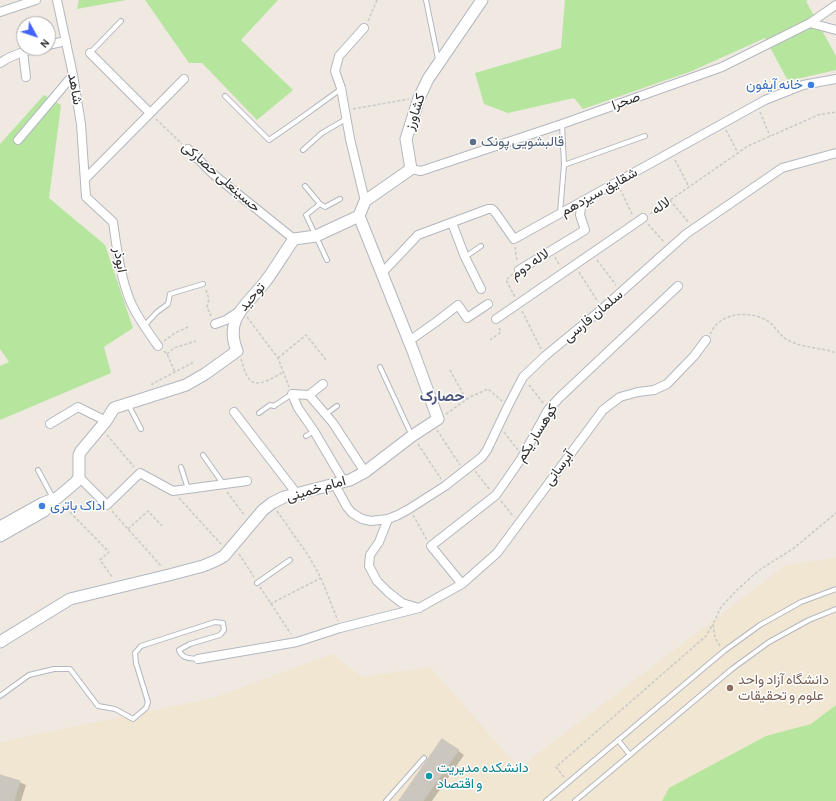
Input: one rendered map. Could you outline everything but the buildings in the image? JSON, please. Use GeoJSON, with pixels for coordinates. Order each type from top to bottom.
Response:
{"type":"FeatureCollection","features":[{"type":"Feature","properties":{"kind":"street"},"geometry":{"type":"LineString","coordinates":[[0,12],[36,0]]}},
{"type":"Feature","properties":{"kind":"street","name":"شاهد"},"geometry":{"type":"LineString","coordinates":[[57,0],[73,75],[81,124],[85,179]]}},
{"type":"Feature","properties":{"kind":"street","name":"کشاورز"},"geometry":{"type":"LineString","coordinates":[[411,168],[406,139],[419,98],[428,79],[482,0]]}},
{"type":"Feature","properties":{"kind":"street","name":"صحرا"},"geometry":{"type":"LineString","coordinates":[[411,168],[421,171],[562,124],[722,67],[810,24],[836,5]]}},
{"type":"Feature","properties":{"kind":"street"},"geometry":{"type":"LineString","coordinates":[[810,24],[836,30]]}},
{"type":"Feature","properties":{"kind":"street"},"geometry":{"type":"LineString","coordinates":[[364,28],[338,56],[335,72],[341,88],[346,120],[364,201],[359,216],[408,341],[436,421]]}},
{"type":"Feature","properties":{"kind":"street"},"geometry":{"type":"LineString","coordinates":[[56,43],[66,41]]}},
{"type":"Feature","properties":{"kind":"street"},"geometry":{"type":"LineString","coordinates":[[90,53],[150,113]]}},
{"type":"Feature","properties":{"kind":"street"},"geometry":{"type":"LineString","coordinates":[[0,63],[16,55]]}},
{"type":"Feature","properties":{"kind":"street"},"geometry":{"type":"LineString","coordinates":[[23,56],[26,77]]}},
{"type":"Feature","properties":{"kind":"street"},"geometry":{"type":"LineString","coordinates":[[18,140],[73,75]]}},
{"type":"Feature","properties":{"kind":"street"},"geometry":{"type":"LineString","coordinates":[[85,179],[184,79]]}},
{"type":"Feature","properties":{"kind":"street","name":"شقایق سیزدهم"},"geometry":{"type":"LineString","coordinates":[[514,239],[757,104],[803,85],[836,79]]}},
{"type":"Feature","properties":{"kind":"street","name":"حسینعلی حصارکی"},"geometry":{"type":"LineString","coordinates":[[188,149],[213,174],[294,239]]}},
{"type":"Feature","properties":{"kind":"street","name":"سلمان فارسی"},"geometry":{"type":"LineString","coordinates":[[388,519],[409,509],[445,486],[482,457],[487,450],[523,377],[545,356],[602,309],[694,228],[782,168],[836,153]]}},
{"type":"Feature","properties":{"kind":"street"},"geometry":{"type":"LineString","coordinates":[[364,201],[411,168]]}},
{"type":"Feature","properties":{"kind":"street","name":"ابوذر"},"geometry":{"type":"LineString","coordinates":[[85,179],[86,197],[113,222],[121,273],[131,304],[158,346]]}},
{"type":"Feature","properties":{"kind":"street","name":"لاله دوم"},"geometry":{"type":"LineString","coordinates":[[519,270],[585,230],[580,215],[582,201]]}},
{"type":"Feature","properties":{"kind":"street"},"geometry":{"type":"LineString","coordinates":[[382,273],[418,235],[488,209],[492,209],[495,212],[514,239]]}},
{"type":"Feature","properties":{"kind":"street"},"geometry":{"type":"LineString","coordinates":[[294,239],[316,236],[359,216]]}},
{"type":"Feature","properties":{"kind":"street","name":"لاله"},"geometry":{"type":"LineString","coordinates":[[496,319],[640,220]]}},
{"type":"Feature","properties":{"kind":"street"},"geometry":{"type":"LineString","coordinates":[[452,223],[465,257],[481,289]]}},
{"type":"Feature","properties":{"kind":"street","name":"توحید"},"geometry":{"type":"LineString","coordinates":[[237,351],[233,341],[232,332],[240,310],[265,282],[294,239]]}},
{"type":"Feature","properties":{"kind":"street","name":"کوهسار یکم"},"geometry":{"type":"LineString","coordinates":[[431,546],[496,495],[523,456],[548,410],[560,396],[678,286]]}},
{"type":"Feature","properties":{"kind":"street"},"geometry":{"type":"LineString","coordinates":[[408,341],[458,305],[467,318],[488,304]]}},
{"type":"Feature","properties":{"kind":"street"},"geometry":{"type":"LineString","coordinates":[[214,324],[226,320],[240,310]]}},
{"type":"Feature","properties":{"kind":"street","name":"آبرسانی"},"geometry":{"type":"LineString","coordinates":[[198,659],[297,642],[340,628],[419,608],[462,584],[497,553],[603,410],[620,397],[638,392],[654,390],[667,384],[694,356],[706,340]]}},
{"type":"Feature","properties":{"kind":"street"},"geometry":{"type":"LineString","coordinates":[[0,536],[44,511],[55,499],[76,482],[79,477],[80,451],[103,425],[114,408],[186,385],[205,374],[237,351]]}},
{"type":"Feature","properties":{"kind":"street"},"geometry":{"type":"LineString","coordinates":[[323,384],[309,395],[292,394],[298,408],[314,431],[340,483],[347,507],[352,513],[362,519],[371,521],[388,519]]}},
{"type":"Feature","properties":{"kind":"street"},"geometry":{"type":"LineString","coordinates":[[309,395],[326,414],[365,472]]}},
{"type":"Feature","properties":{"kind":"street"},"geometry":{"type":"LineString","coordinates":[[50,424],[78,407],[103,425]]}},
{"type":"Feature","properties":{"kind":"street"},"geometry":{"type":"LineString","coordinates":[[234,412],[297,494]]}},
{"type":"Feature","properties":{"kind":"street","name":"امام خمینی"},"geometry":{"type":"LineString","coordinates":[[0,642],[70,599],[169,575],[215,561],[230,548],[263,510],[272,503],[284,497],[340,483],[365,472],[412,436],[436,421]]}},
{"type":"Feature","properties":{"kind":"street"},"geometry":{"type":"LineString","coordinates":[[79,477],[107,505],[140,473],[173,491],[247,481]]}},
{"type":"Feature","properties":{"kind":"street"},"geometry":{"type":"LineString","coordinates":[[0,527],[42,503],[55,499]]}},
{"type":"Feature","properties":{"kind":"street"},"geometry":{"type":"LineString","coordinates":[[388,519],[378,542],[370,555],[369,566],[377,581],[388,592],[402,603],[419,608]]}},
{"type":"Feature","properties":{"kind":"street"},"geometry":{"type":"LineString","coordinates":[[431,546],[462,584]]}},
{"type":"Feature","properties":{"kind":"lane"},"geometry":{"type":"LineString","coordinates":[[426,0],[439,64]]}},
{"type":"Feature","properties":{"kind":"lane"},"geometry":{"type":"LineString","coordinates":[[90,53],[121,21]]}},
{"type":"Feature","properties":{"kind":"lane"},"geometry":{"type":"LineString","coordinates":[[225,96],[268,140],[341,88]]}},
{"type":"Feature","properties":{"kind":"lane"},"geometry":{"type":"LineString","coordinates":[[303,150],[322,133],[346,120]]}},
{"type":"Feature","properties":{"kind":"lane"},"geometry":{"type":"LineString","coordinates":[[560,213],[564,165],[562,124]]}},
{"type":"Feature","properties":{"kind":"lane"},"geometry":{"type":"LineString","coordinates":[[564,165],[645,136]]}},
{"type":"Feature","properties":{"kind":"lane"},"geometry":{"type":"LineString","coordinates":[[305,186],[320,204],[325,207],[340,199]]}},
{"type":"Feature","properties":{"kind":"lane"},"geometry":{"type":"LineString","coordinates":[[320,204],[306,215],[327,260]]}},
{"type":"Feature","properties":{"kind":"lane"},"geometry":{"type":"LineString","coordinates":[[465,257],[481,246]]}},
{"type":"Feature","properties":{"kind":"lane"},"geometry":{"type":"LineString","coordinates":[[144,326],[157,312],[168,304],[170,294],[203,284]]}},
{"type":"Feature","properties":{"kind":"lane"},"geometry":{"type":"LineString","coordinates":[[380,367],[412,436]]}},
{"type":"Feature","properties":{"kind":"lane"},"geometry":{"type":"LineString","coordinates":[[259,413],[270,405],[274,406],[292,394]]}},
{"type":"Feature","properties":{"kind":"lane"},"geometry":{"type":"LineString","coordinates":[[128,403],[141,429]]}},
{"type":"Feature","properties":{"kind":"lane"},"geometry":{"type":"LineString","coordinates":[[326,414],[337,406]]}},
{"type":"Feature","properties":{"kind":"lane"},"geometry":{"type":"LineString","coordinates":[[306,436],[314,431]]}},
{"type":"Feature","properties":{"kind":"lane"},"geometry":{"type":"LineString","coordinates":[[203,455],[223,485]]}},
{"type":"Feature","properties":{"kind":"lane"},"geometry":{"type":"LineString","coordinates":[[181,467],[188,489]]}},
{"type":"Feature","properties":{"kind":"lane"},"geometry":{"type":"LineString","coordinates":[[38,470],[55,499]]}},
{"type":"Feature","properties":{"kind":"lane"},"geometry":{"type":"LineString","coordinates":[[257,582],[290,560]]}},
{"type":"Feature","properties":{"kind":"lane"},"geometry":{"type":"LineString","coordinates":[[546,801],[724,651],[760,625],[801,602],[836,589]]}},
{"type":"Feature","properties":{"kind":"lane"},"geometry":{"type":"LineString","coordinates":[[575,801],[732,669],[769,642],[809,620],[836,608]]}},
{"type":"Feature","properties":{"kind":"lane"},"geometry":{"type":"LineString","coordinates":[[0,696],[29,675],[54,669],[70,669],[98,706],[115,709],[133,719],[146,708],[148,702],[136,663],[135,653],[141,646],[215,622],[223,624],[224,630],[220,634],[190,644],[179,650],[181,655],[186,658],[198,659]]}},
{"type":"Feature","properties":{"kind":"lane"},"geometry":{"type":"LineString","coordinates":[[618,740],[630,755]]}},
{"type":"Feature","properties":{"kind":"lane"},"geometry":{"type":"LineString","coordinates":[[386,801],[424,758]]}},
{"type":"Feature","properties":{"kind":"path"},"geometry":{"type":"LineString","coordinates":[[364,28],[377,0]]}},
{"type":"Feature","properties":{"kind":"path"},"geometry":{"type":"LineString","coordinates":[[344,110],[419,98]]}},
{"type":"Feature","properties":{"kind":"path"},"geometry":{"type":"LineString","coordinates":[[757,104],[770,136]]}},
{"type":"Feature","properties":{"kind":"path","name":"لاله"},"geometry":{"type":"LineString","coordinates":[[640,220],[748,146],[818,115],[836,112]]}},
{"type":"Feature","properties":{"kind":"path","name":"حسینعلی حصارکی"},"geometry":{"type":"LineString","coordinates":[[150,113],[188,149]]}},
{"type":"Feature","properties":{"kind":"path"},"geometry":{"type":"LineString","coordinates":[[722,124],[738,153]]}},
{"type":"Feature","properties":{"kind":"path"},"geometry":{"type":"LineString","coordinates":[[671,152],[688,187]]}},
{"type":"Feature","properties":{"kind":"path"},"geometry":{"type":"LineString","coordinates":[[617,182],[640,220],[670,248]]}},
{"type":"Feature","properties":{"kind":"path"},"geometry":{"type":"LineString","coordinates":[[670,200],[694,228]]}},
{"type":"Feature","properties":{"kind":"path"},"geometry":{"type":"LineString","coordinates":[[514,239],[519,270]]}},
{"type":"Feature","properties":{"kind":"path"},"geometry":{"type":"LineString","coordinates":[[552,250],[563,273]]}},
{"type":"Feature","properties":{"kind":"path"},"geometry":{"type":"LineString","coordinates":[[593,253],[621,292]]}},
{"type":"Feature","properties":{"kind":"path"},"geometry":{"type":"LineString","coordinates":[[574,265],[602,309]]}},
{"type":"Feature","properties":{"kind":"path","name":"لاله دوم"},"geometry":{"type":"LineString","coordinates":[[519,270],[506,280],[545,356]]}},
{"type":"Feature","properties":{"kind":"path"},"geometry":{"type":"LineString","coordinates":[[203,284],[209,299],[207,307],[214,324]]}},
{"type":"Feature","properties":{"kind":"path"},"geometry":{"type":"LineString","coordinates":[[240,310],[278,358],[292,394]]}},
{"type":"Feature","properties":{"kind":"path"},"geometry":{"type":"LineString","coordinates":[[706,340],[717,324],[732,315],[750,314],[766,320],[786,339],[802,346],[826,349],[836,353]]}},
{"type":"Feature","properties":{"kind":"path"},"geometry":{"type":"LineString","coordinates":[[158,346],[175,333],[188,327]]}},
{"type":"Feature","properties":{"kind":"path"},"geometry":{"type":"LineString","coordinates":[[490,340],[501,332]]}},
{"type":"Feature","properties":{"kind":"path"},"geometry":{"type":"LineString","coordinates":[[278,358],[306,335],[327,361]]}},
{"type":"Feature","properties":{"kind":"path"},"geometry":{"type":"LineString","coordinates":[[175,372],[167,354],[174,348],[196,341]]}},
{"type":"Feature","properties":{"kind":"path"},"geometry":{"type":"LineString","coordinates":[[237,351],[250,380],[256,384],[284,372]]}},
{"type":"Feature","properties":{"kind":"path"},"geometry":{"type":"LineString","coordinates":[[156,394],[152,384],[194,362]]}},
{"type":"Feature","properties":{"kind":"path"},"geometry":{"type":"LineString","coordinates":[[450,370],[466,400]]}},
{"type":"Feature","properties":{"kind":"path"},"geometry":{"type":"LineString","coordinates":[[523,377],[548,410]]}},
{"type":"Feature","properties":{"kind":"path"},"geometry":{"type":"LineString","coordinates":[[464,472],[436,421],[466,400],[488,389],[508,406]]}},
{"type":"Feature","properties":{"kind":"path"},"geometry":{"type":"LineString","coordinates":[[103,425],[140,473]]}},
{"type":"Feature","properties":{"kind":"path"},"geometry":{"type":"LineString","coordinates":[[499,425],[523,456]]}},
{"type":"Feature","properties":{"kind":"path"},"geometry":{"type":"LineString","coordinates":[[412,436],[445,486]]}},
{"type":"Feature","properties":{"kind":"path"},"geometry":{"type":"LineString","coordinates":[[472,466],[519,524]]}},
{"type":"Feature","properties":{"kind":"path"},"geometry":{"type":"LineString","coordinates":[[223,485],[251,524]]}},
{"type":"Feature","properties":{"kind":"path"},"geometry":{"type":"LineString","coordinates":[[173,491],[230,548],[257,582],[270,604],[297,642]]}},
{"type":"Feature","properties":{"kind":"path"},"geometry":{"type":"LineString","coordinates":[[55,499],[109,552],[100,560],[119,586]]}},
{"type":"Feature","properties":{"kind":"path"},"geometry":{"type":"LineString","coordinates":[[272,503],[308,555],[321,578],[340,628]]}},
{"type":"Feature","properties":{"kind":"path"},"geometry":{"type":"LineString","coordinates":[[107,505],[169,575]]}},
{"type":"Feature","properties":{"kind":"path"},"geometry":{"type":"LineString","coordinates":[[409,509],[431,546]]}},
{"type":"Feature","properties":{"kind":"path"},"geometry":{"type":"LineString","coordinates":[[128,529],[148,511],[162,526]]}},
{"type":"Feature","properties":{"kind":"path"},"geometry":{"type":"LineString","coordinates":[[568,782],[556,767],[706,636],[714,624],[721,608],[737,590],[758,571],[794,548],[836,513]]}},
{"type":"Feature","properties":{"kind":"path"},"geometry":{"type":"LineString","coordinates":[[270,604],[321,578]]}},
{"type":"Feature","properties":{"kind":"path"},"geometry":{"type":"LineString","coordinates":[[714,624],[715,638],[724,651]]}},
{"type":"Feature","properties":{"kind":"shaded area","name":"دانشگاه آزاد واحد علوم و تحقیقات"},"geometry":{"type":"Polygon","coordinates":[[[836,558],[836,801],[0,801],[0,742],[213,698],[332,654],[362,677],[430,667],[519,768],[786,565],[836,558]]]}},
{"type":"Feature","properties":{"kind":"green space"},"geometry":{"type":"Polygon","coordinates":[[[79,0],[126,0],[77,9],[79,0]]]}},
{"type":"Feature","properties":{"kind":"green space"},"geometry":{"type":"Polygon","coordinates":[[[145,0],[278,0],[241,40],[293,90],[257,120],[202,63],[189,63],[145,0]]]}},
{"type":"Feature","properties":{"kind":"green space"},"geometry":{"type":"Polygon","coordinates":[[[565,0],[808,0],[806,1],[836,56],[836,70],[788,81],[765,38],[692,71],[583,109],[574,98],[508,113],[484,104],[475,73],[561,48],[565,0]]]}},
{"type":"Feature","properties":{"kind":"green space"},"geometry":{"type":"Polygon","coordinates":[[[44,95],[61,105],[49,198],[105,245],[133,328],[104,347],[111,373],[0,420],[0,366],[9,362],[0,349],[0,144],[44,95]]]}},
{"type":"Feature","properties":{"kind":"green space"},"geometry":{"type":"Polygon","coordinates":[[[836,705],[836,801],[662,801],[669,788],[766,736],[811,724],[836,705]]]}},
{"type":"Feature","properties":{"kind":"place","name":"خانه آیفون"},"geometry":{"type":"Point","coordinates":[811,85]}},
{"type":"Feature","properties":{"kind":"place","name":"قالبشویی پونک"},"geometry":{"type":"Point","coordinates":[473,142]}},
{"type":"Feature","properties":{"kind":"place","name":"اداک باتری"},"geometry":{"type":"Point","coordinates":[42,506]}},
{"type":"Feature","properties":{"kind":"place","name":"دانشگاه آزاد واحد علوم و تحقیقات"},"geometry":{"type":"Point","coordinates":[730,688]}},
{"type":"Feature","properties":{"kind":"place","name":"دانشکده مدیریت و اقتصاد"},"geometry":{"type":"Point","coordinates":[429,776]}},
{"type":"Feature","properties":{"kind":"district","name":"حصارک"},"geometry":{"type":"Point","coordinates":[442,396]}}]}
